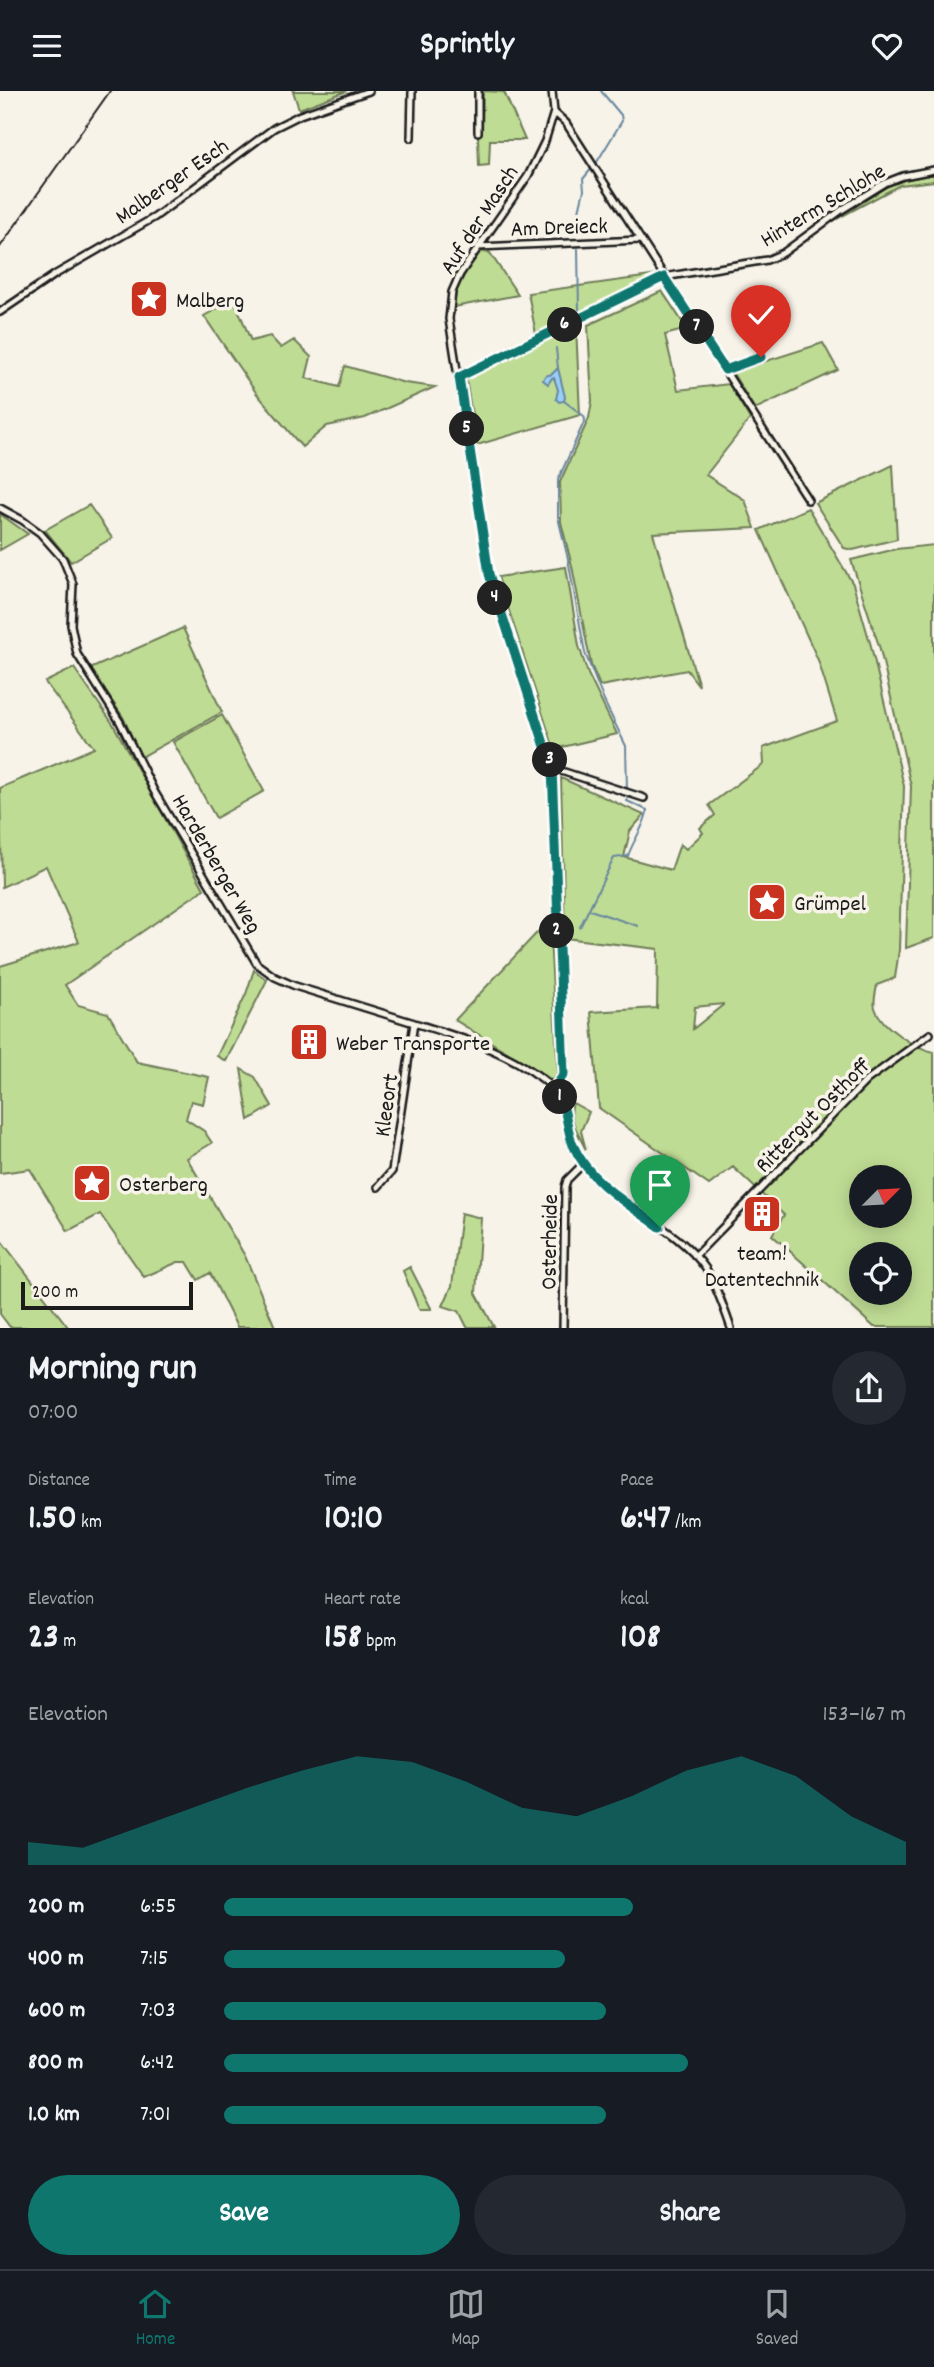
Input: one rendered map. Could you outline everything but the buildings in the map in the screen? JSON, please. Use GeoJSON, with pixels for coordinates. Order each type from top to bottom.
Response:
{"type":"FeatureCollection","features":[{"type":"Feature","properties":{"kind":"street","name":"Malberger Esch"},"geometry":{"type":"LineString","coordinates":[[0,312],[55,274],[155,217],[274,128],[300,115],[369,91]]}},
{"type":"Feature","properties":{"kind":"street"},"geometry":{"type":"LineString","coordinates":[[411,138],[412,91]]}},
{"type":"Feature","properties":{"kind":"street"},"geometry":{"type":"LineString","coordinates":[[478,91],[478,132]]}},
{"type":"Feature","properties":{"kind":"street"},"geometry":{"type":"LineString","coordinates":[[552,91],[554,112],[566,123],[808,501]]}},
{"type":"Feature","properties":{"kind":"street","name":"Auf der Masch"},"geometry":{"type":"LineString","coordinates":[[554,112],[545,141],[528,176],[478,247],[452,292],[449,320],[489,574],[552,768],[564,1074],[554,1089]]}},
{"type":"Feature","properties":{"kind":"street","name":"Hinterm Schlohe"},"geometry":{"type":"LineString","coordinates":[[459,377],[664,277],[767,260],[791,249],[844,209],[886,183],[903,176],[934,170]]}},
{"type":"Feature","properties":{"kind":"street","name":"Am Dreieck"},"geometry":{"type":"LineString","coordinates":[[478,247],[641,240]]}},
{"type":"Feature","properties":{"kind":"street"},"geometry":{"type":"LineString","coordinates":[[725,370],[761,357]]}},
{"type":"Feature","properties":{"kind":"street","name":"Harderberger Weg"},"geometry":{"type":"LineString","coordinates":[[0,508],[40,533],[63,559],[73,584],[71,625],[76,654],[120,722],[154,791],[257,964],[275,977],[295,986],[475,1041],[522,1066],[554,1089]]}},
{"type":"Feature","properties":{"kind":"street"},"geometry":{"type":"LineString","coordinates":[[552,768],[644,798]]}},
{"type":"Feature","properties":{"kind":"street","name":"Kleeort"},"geometry":{"type":"LineString","coordinates":[[377,1187],[392,1171],[414,1023]]}},
{"type":"Feature","properties":{"kind":"street","name":"Rittergut Osthoff"},"geometry":{"type":"LineString","coordinates":[[695,1256],[867,1080],[930,1034]]}},
{"type":"Feature","properties":{"kind":"street"},"geometry":{"type":"LineString","coordinates":[[554,1089],[563,1101],[573,1146],[584,1163],[616,1196],[695,1256],[717,1290],[731,1328]]}},
{"type":"Feature","properties":{"kind":"street","name":"Osterheide"},"geometry":{"type":"LineString","coordinates":[[564,1328],[565,1187],[567,1180],[584,1163]]}},
{"type":"Feature","properties":{"kind":"green space"},"geometry":{"type":"Polygon","coordinates":[[[293,91],[347,91],[299,109],[293,91]]]}},
{"type":"Feature","properties":{"kind":"green space"},"geometry":{"type":"Polygon","coordinates":[[[483,91],[504,92],[525,140],[490,140],[489,165],[479,166],[478,136],[482,133],[483,91]]]}},
{"type":"Feature","properties":{"kind":"green space"},"geometry":{"type":"Polygon","coordinates":[[[934,174],[934,181],[900,185],[831,222],[887,186],[934,174]]]}},
{"type":"Feature","properties":{"kind":"green space"},"geometry":{"type":"Polygon","coordinates":[[[478,251],[490,253],[518,295],[454,307],[456,290],[478,251]]]}},
{"type":"Feature","properties":{"kind":"green space"},"geometry":{"type":"Polygon","coordinates":[[[658,275],[650,280],[536,334],[528,293],[658,275]]]}},
{"type":"Feature","properties":{"kind":"green space"},"geometry":{"type":"Polygon","coordinates":[[[662,291],[687,329],[665,335],[678,390],[729,384],[750,419],[706,475],[745,500],[755,528],[653,533],[699,686],[687,670],[600,686],[591,665],[561,522],[560,482],[589,418],[592,401],[588,325],[662,291]]]}},
{"type":"Feature","properties":{"kind":"green space"},"geometry":{"type":"Polygon","coordinates":[[[234,299],[251,341],[270,336],[281,348],[294,340],[311,357],[306,378],[339,387],[345,366],[405,383],[435,387],[365,418],[327,426],[302,447],[257,394],[204,316],[234,299]]]}},
{"type":"Feature","properties":{"kind":"green space"},"geometry":{"type":"Polygon","coordinates":[[[576,325],[580,415],[477,445],[466,379],[576,325]]]}},
{"type":"Feature","properties":{"kind":"green space"},"geometry":{"type":"Polygon","coordinates":[[[823,343],[838,370],[755,409],[732,372],[823,343]]]}},
{"type":"Feature","properties":{"kind":"green space"},"geometry":{"type":"Polygon","coordinates":[[[893,465],[897,539],[853,550],[844,548],[815,503],[893,465]]]}},
{"type":"Feature","properties":{"kind":"green space"},"geometry":{"type":"Polygon","coordinates":[[[89,505],[112,538],[71,562],[45,530],[89,505]]]}},
{"type":"Feature","properties":{"kind":"green space"},"geometry":{"type":"Polygon","coordinates":[[[808,508],[853,584],[871,646],[904,786],[899,950],[895,978],[877,985],[874,1006],[884,1023],[892,1030],[909,1042],[934,1052],[934,1327],[874,1327],[850,1305],[912,1305],[912,1242],[849,1242],[849,1304],[772,1235],[784,1215],[733,1167],[709,1185],[599,1108],[591,1012],[657,1008],[658,949],[565,938],[561,778],[644,815],[630,831],[624,857],[671,870],[680,844],[686,849],[703,833],[700,828],[715,815],[709,805],[764,764],[763,748],[837,721],[818,660],[759,530],[808,508]],[[723,1005],[695,1007],[693,1029],[723,1005]]]}},
{"type":"Feature","properties":{"kind":"green space"},"geometry":{"type":"Polygon","coordinates":[[[0,514],[28,534],[0,550],[0,514]]]}},
{"type":"Feature","properties":{"kind":"green space"},"geometry":{"type":"Polygon","coordinates":[[[934,545],[934,938],[906,948],[911,786],[880,649],[851,560],[896,549],[934,545]]]}},
{"type":"Feature","properties":{"kind":"green space"},"geometry":{"type":"Polygon","coordinates":[[[566,567],[579,646],[588,674],[617,734],[554,749],[498,577],[566,567]]]}},
{"type":"Feature","properties":{"kind":"green space"},"geometry":{"type":"Polygon","coordinates":[[[183,628],[222,712],[141,757],[123,717],[90,669],[183,628]]]}},
{"type":"Feature","properties":{"kind":"green space"},"geometry":{"type":"Polygon","coordinates":[[[74,668],[113,724],[204,889],[65,985],[78,1005],[108,1013],[137,1062],[209,1077],[203,1104],[191,1101],[186,1119],[204,1131],[212,1143],[187,1158],[245,1256],[275,1327],[237,1327],[210,1273],[198,1280],[187,1262],[178,1262],[144,1277],[100,1214],[68,1231],[30,1169],[0,1173],[0,966],[79,942],[46,866],[2,887],[0,788],[94,748],[45,682],[74,668]]]}},
{"type":"Feature","properties":{"kind":"green space"},"geometry":{"type":"Polygon","coordinates":[[[222,715],[264,791],[216,818],[173,742],[222,715]]]}},
{"type":"Feature","properties":{"kind":"green space"},"geometry":{"type":"Polygon","coordinates":[[[549,920],[558,1075],[552,1080],[455,1020],[549,920]]]}},
{"type":"Feature","properties":{"kind":"green space"},"geometry":{"type":"Polygon","coordinates":[[[254,970],[267,980],[226,1061],[217,1056],[246,994],[254,970]]]}},
{"type":"Feature","properties":{"kind":"green space"},"geometry":{"type":"Polygon","coordinates":[[[241,1069],[255,1077],[272,1106],[249,1120],[241,1069]]]}},
{"type":"Feature","properties":{"kind":"green space"},"geometry":{"type":"Polygon","coordinates":[[[573,1103],[589,1112],[581,1131],[586,1150],[573,1121],[573,1103]]]}},
{"type":"Feature","properties":{"kind":"green space"},"geometry":{"type":"Polygon","coordinates":[[[461,1213],[481,1218],[476,1293],[494,1327],[467,1327],[459,1311],[443,1306],[452,1286],[461,1213]]]}},
{"type":"Feature","properties":{"kind":"green space"},"geometry":{"type":"Polygon","coordinates":[[[0,1239],[68,1327],[10,1327],[0,1314],[0,1239]]]}},
{"type":"Feature","properties":{"kind":"green space"},"geometry":{"type":"Polygon","coordinates":[[[410,1267],[431,1309],[419,1309],[403,1271],[410,1267]]]}},
{"type":"Feature","properties":{"kind":"water"},"geometry":{"type":"Polygon","coordinates":[[[558,368],[565,397],[564,401],[559,402],[556,399],[558,390],[554,378],[548,384],[543,380],[558,368]]]}},
{"type":"Feature","properties":{"kind":"waterway"},"geometry":{"type":"LineString","coordinates":[[579,211],[584,190],[583,179],[597,162],[622,121],[621,115],[601,91]]}},
{"type":"Feature","properties":{"kind":"waterway"},"geometry":{"type":"LineString","coordinates":[[578,249],[579,313]]}},
{"type":"Feature","properties":{"kind":"waterway"},"geometry":{"type":"LineString","coordinates":[[565,338],[570,329]]}},
{"type":"Feature","properties":{"kind":"waterway"},"geometry":{"type":"LineString","coordinates":[[556,348],[558,369]]}},
{"type":"Feature","properties":{"kind":"waterway"},"geometry":{"type":"LineString","coordinates":[[564,401],[584,416],[585,420],[558,480],[558,517],[585,653],[626,746],[627,790]]}},
{"type":"Feature","properties":{"kind":"waterway"},"geometry":{"type":"LineString","coordinates":[[580,927],[614,858],[628,856],[645,820],[647,810],[627,801],[628,796]]}},
{"type":"Feature","properties":{"kind":"waterway"},"geometry":{"type":"LineString","coordinates":[[590,910],[638,926]]}},
{"type":"Feature","properties":{"kind":"railway"},"geometry":{"type":"LineString","coordinates":[[0,247],[110,91]]}},
{"type":"Feature","properties":{"kind":"place","name":"Malberg"},"geometry":{"type":"Point","coordinates":[149,299]}},
{"type":"Feature","properties":{"kind":"place","name":"Grümpel"},"geometry":{"type":"Point","coordinates":[767,902]}},
{"type":"Feature","properties":{"kind":"place","name":"Weber Transporte"},"geometry":{"type":"Point","coordinates":[309,1042]}},
{"type":"Feature","properties":{"kind":"place","name":"Osterberg"},"geometry":{"type":"Point","coordinates":[92,1183]}},
{"type":"Feature","properties":{"kind":"place","name":"team! Datentechnik"},"geometry":{"type":"Point","coordinates":[762,1214]}},
{"type":"Feature","properties":{"kind":"route"},"geometry":{"type":"LineString","coordinates":[[660,1227],[616,1196],[584,1163],[573,1146],[563,1101],[554,1089],[564,1074],[552,768],[489,574],[459,377],[664,277],[725,370],[761,357]]}}]}
